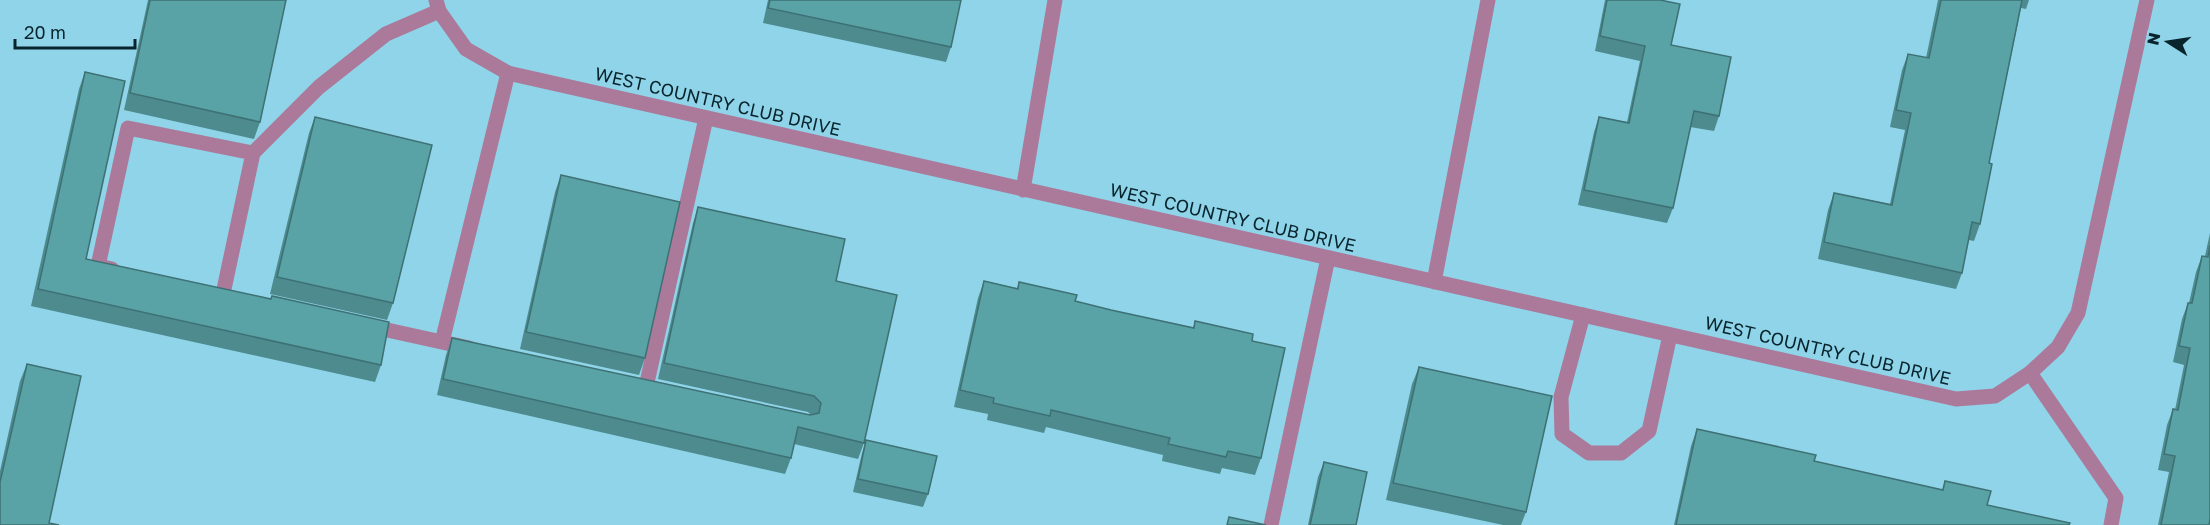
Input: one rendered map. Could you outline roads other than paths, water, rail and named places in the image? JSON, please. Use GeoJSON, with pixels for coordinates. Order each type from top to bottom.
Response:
{"type":"FeatureCollection","features":[{"type":"Feature","properties":{"kind":"street"},"geometry":{"type":"LineString","coordinates":[[1023,190],[1054,0]]}},
{"type":"Feature","properties":{"kind":"street"},"geometry":{"type":"LineString","coordinates":[[1434,282],[1488,0]]}},
{"type":"Feature","properties":{"kind":"street","name":"WEST COUNTRY CLUB DRIVE"},"geometry":{"type":"LineString","coordinates":[[438,5],[466,49],[508,73],[1956,399],[1995,396],[2030,373],[2058,347],[2078,313],[2146,0]]}},
{"type":"Feature","properties":{"kind":"street"},"geometry":{"type":"LineString","coordinates":[[224,294],[253,153],[319,87],[386,34],[438,5]]}},
{"type":"Feature","properties":{"kind":"street"},"geometry":{"type":"LineString","coordinates":[[442,342],[508,73]]}},
{"type":"Feature","properties":{"kind":"street"},"geometry":{"type":"LineString","coordinates":[[646,387],[706,118]]}},
{"type":"Feature","properties":{"kind":"street"},"geometry":{"type":"LineString","coordinates":[[132,274],[98,266],[128,128],[253,153]]}},
{"type":"Feature","properties":{"kind":"street"},"geometry":{"type":"LineString","coordinates":[[1271,525],[1328,258]]}},
{"type":"Feature","properties":{"kind":"street"},"geometry":{"type":"LineString","coordinates":[[1583,315],[1561,397],[1562,434],[1589,453],[1621,453],[1649,432],[1670,334]]}},
{"type":"Feature","properties":{"kind":"street"},"geometry":{"type":"LineString","coordinates":[[350,322],[488,352]]}},
{"type":"Feature","properties":{"kind":"street"},"geometry":{"type":"LineString","coordinates":[[2030,373],[2116,498],[2111,525]]}}]}
